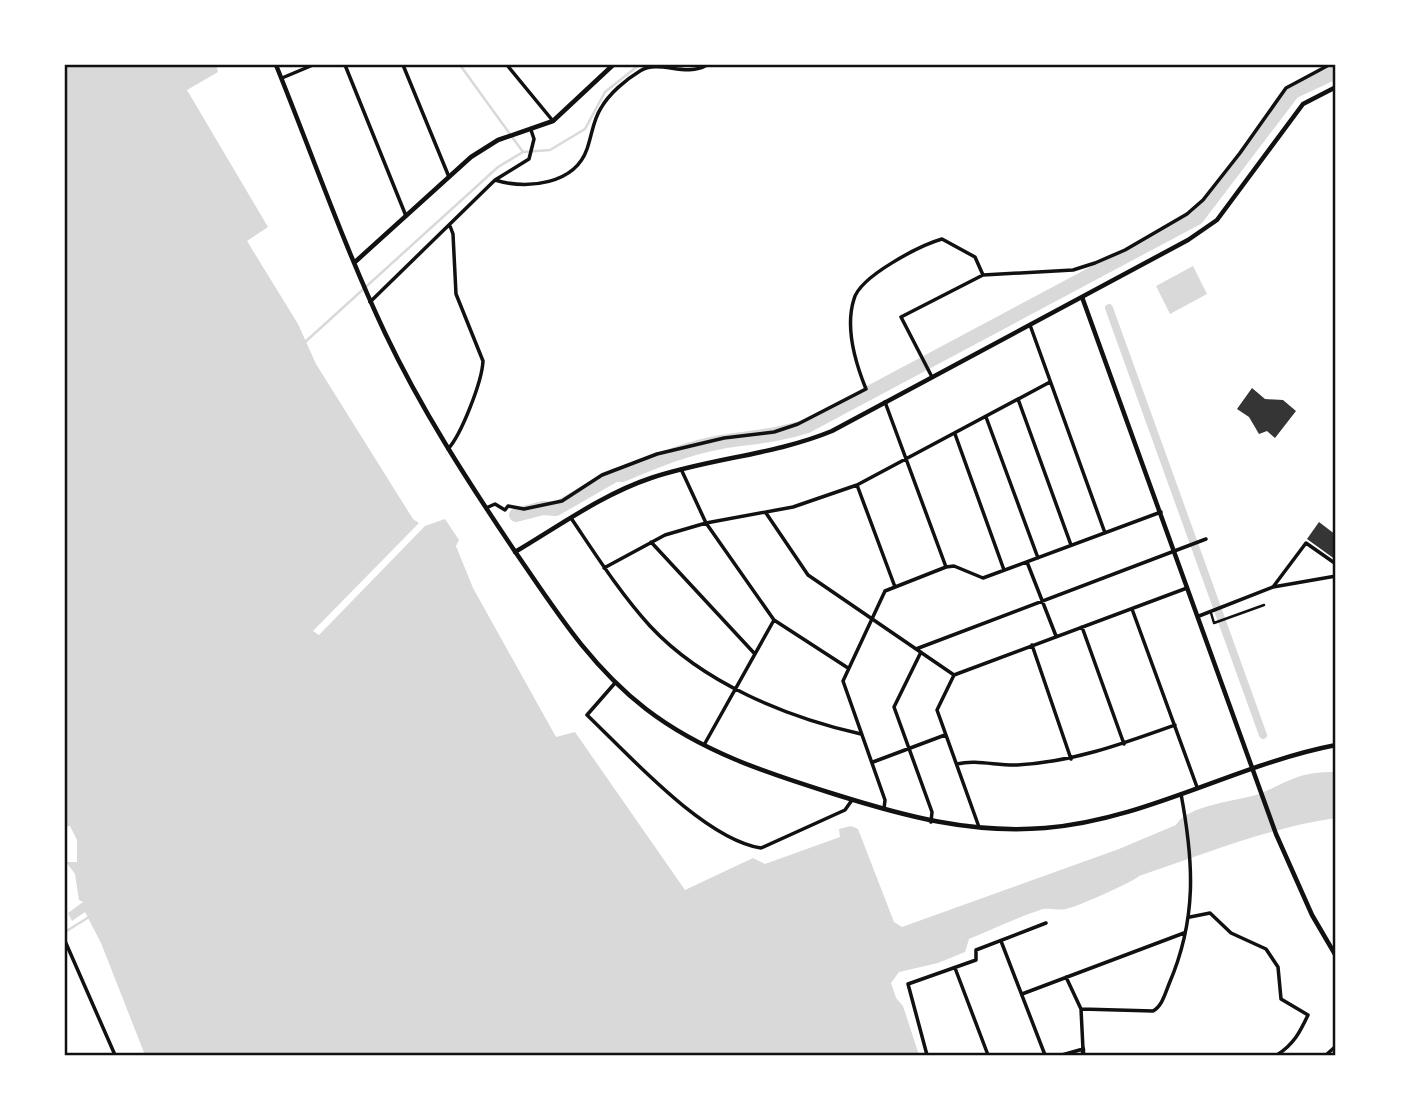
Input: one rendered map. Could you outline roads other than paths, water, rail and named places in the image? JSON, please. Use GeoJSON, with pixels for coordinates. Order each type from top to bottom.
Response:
{"type":"FeatureCollection","features":[{"type":"Feature","properties":{"kind":"street"},"geometry":{"type":"LineString","coordinates":[[276,65],[360,279],[415,391],[448,449],[566,627],[615,683],[647,710],[704,746],[740,763],[884,810],[980,830],[1080,824],[1128,812],[1253,766],[1336,745]]}},
{"type":"Feature","properties":{"kind":"street"},"geometry":{"type":"LineString","coordinates":[[282,78],[313,65]]}},
{"type":"Feature","properties":{"kind":"street"},"geometry":{"type":"LineString","coordinates":[[345,65],[406,216]]}},
{"type":"Feature","properties":{"kind":"street"},"geometry":{"type":"LineString","coordinates":[[402,65],[449,177]]}},
{"type":"Feature","properties":{"kind":"street"},"geometry":{"type":"LineString","coordinates":[[507,65],[553,121]]}},
{"type":"Feature","properties":{"kind":"street"},"geometry":{"type":"LineString","coordinates":[[355,261],[471,157],[508,136],[553,121],[613,65]]}},
{"type":"Feature","properties":{"kind":"street"},"geometry":{"type":"LineString","coordinates":[[495,180],[528,184],[560,179],[578,167],[587,150],[596,117],[609,96],[640,71],[648,67],[684,72],[707,65]]}},
{"type":"Feature","properties":{"kind":"street"},"geometry":{"type":"LineString","coordinates":[[932,377],[901,317],[983,275],[1073,270],[1125,250],[1188,214],[1233,162],[1286,88],[1329,65]]}},
{"type":"Feature","properties":{"kind":"street"},"geometry":{"type":"LineString","coordinates":[[516,552],[619,491],[722,458],[777,450],[803,443],[885,402],[1208,228],[1294,114],[1314,97],[1336,87]]}},
{"type":"Feature","properties":{"kind":"street"},"geometry":{"type":"LineString","coordinates":[[370,300],[495,180],[530,157],[534,139],[531,130]]}},
{"type":"Feature","properties":{"kind":"street"},"geometry":{"type":"LineString","coordinates":[[448,449],[457,439],[482,373],[483,361],[456,294],[453,234],[450,226]]}},
{"type":"Feature","properties":{"kind":"street"},"geometry":{"type":"LineString","coordinates":[[486,509],[495,504],[505,510],[508,506],[524,509],[562,501],[602,475],[657,454],[724,438],[774,432],[798,424],[866,389],[856,365],[852,316],[853,299],[867,283],[897,260],[942,239],[975,257],[983,275]]}},
{"type":"Feature","properties":{"kind":"street"},"geometry":{"type":"LineString","coordinates":[[1082,297],[1276,834],[1312,915],[1336,956]]}},
{"type":"Feature","properties":{"kind":"street"},"geometry":{"type":"LineString","coordinates":[[1030,325],[1105,533]]}},
{"type":"Feature","properties":{"kind":"street"},"geometry":{"type":"LineString","coordinates":[[604,568],[651,542],[706,523],[793,507],[858,485],[1050,382]]}},
{"type":"Feature","properties":{"kind":"street"},"geometry":{"type":"LineString","coordinates":[[1018,399],[1071,545]]}},
{"type":"Feature","properties":{"kind":"street"},"geometry":{"type":"LineString","coordinates":[[885,402],[946,567]]}},
{"type":"Feature","properties":{"kind":"street"},"geometry":{"type":"LineString","coordinates":[[986,416],[1038,558]]}},
{"type":"Feature","properties":{"kind":"street"},"geometry":{"type":"LineString","coordinates":[[954,434],[1004,570]]}},
{"type":"Feature","properties":{"kind":"street"},"geometry":{"type":"LineString","coordinates":[[681,469],[706,523],[774,620],[848,668]]}},
{"type":"Feature","properties":{"kind":"street"},"geometry":{"type":"LineString","coordinates":[[858,485],[895,587]]}},
{"type":"Feature","properties":{"kind":"street"},"geometry":{"type":"LineString","coordinates":[[884,810],[885,800],[873,762],[843,681],[885,591],[946,567],[954,566],[983,578],[1161,512]]}},
{"type":"Feature","properties":{"kind":"street"},"geometry":{"type":"LineString","coordinates":[[766,513],[808,575],[954,675]]}},
{"type":"Feature","properties":{"kind":"street"},"geometry":{"type":"LineString","coordinates":[[571,518],[604,568],[651,627],[677,651],[734,688],[794,713],[861,734]]}},
{"type":"Feature","properties":{"kind":"street"},"geometry":{"type":"LineString","coordinates":[[916,649],[1204,540]]}},
{"type":"Feature","properties":{"kind":"street"},"geometry":{"type":"LineString","coordinates":[[651,542],[754,653]]}},
{"type":"Feature","properties":{"kind":"street"},"geometry":{"type":"LineString","coordinates":[[1273,587],[1306,543],[1336,564]]}},
{"type":"Feature","properties":{"kind":"street"},"geometry":{"type":"LineString","coordinates":[[1027,562],[1056,636]]}},
{"type":"Feature","properties":{"kind":"street"},"geometry":{"type":"LineString","coordinates":[[1199,616],[1273,587],[1336,576]]}},
{"type":"Feature","properties":{"kind":"street"},"geometry":{"type":"LineString","coordinates":[[980,830],[937,710],[954,675],[1189,588]]}},
{"type":"Feature","properties":{"kind":"street"},"geometry":{"type":"LineString","coordinates":[[1211,611],[1214,623],[1264,605]]}},
{"type":"Feature","properties":{"kind":"street"},"geometry":{"type":"LineString","coordinates":[[1132,609],[1197,786]]}},
{"type":"Feature","properties":{"kind":"street"},"geometry":{"type":"LineString","coordinates":[[704,746],[774,620]]}},
{"type":"Feature","properties":{"kind":"street"},"geometry":{"type":"LineString","coordinates":[[1082,627],[1124,744]]}},
{"type":"Feature","properties":{"kind":"street"},"geometry":{"type":"LineString","coordinates":[[1032,645],[1071,759]]}},
{"type":"Feature","properties":{"kind":"street"},"geometry":{"type":"LineString","coordinates":[[921,652],[894,707],[932,812],[932,822]]}},
{"type":"Feature","properties":{"kind":"street"},"geometry":{"type":"LineString","coordinates":[[615,683],[587,715],[686,808],[732,838],[761,848],[845,810],[852,799]]}},
{"type":"Feature","properties":{"kind":"street"},"geometry":{"type":"LineString","coordinates":[[957,764],[1016,765],[1071,759],[1124,744],[1175,725]]}},
{"type":"Feature","properties":{"kind":"street"},"geometry":{"type":"LineString","coordinates":[[873,762],[945,735]]}},
{"type":"Feature","properties":{"kind":"street"},"geometry":{"type":"LineString","coordinates":[[1081,1009],[1157,1008],[1180,960],[1190,917],[1190,860],[1181,792]]}},
{"type":"Feature","properties":{"kind":"street"},"geometry":{"type":"LineString","coordinates":[[1190,917],[1210,913],[1231,933],[1266,949],[1278,967],[1281,999],[1308,1015],[1304,1027],[1289,1048],[1277,1055]]}},
{"type":"Feature","properties":{"kind":"street"},"geometry":{"type":"LineString","coordinates":[[928,1055],[908,984],[976,960],[976,950],[1046,923]]}},
{"type":"Feature","properties":{"kind":"street"},"geometry":{"type":"LineString","coordinates":[[1022,994],[1185,932]]}},
{"type":"Feature","properties":{"kind":"street"},"geometry":{"type":"LineString","coordinates":[[65,941],[115,1055]]}},
{"type":"Feature","properties":{"kind":"street"},"geometry":{"type":"LineString","coordinates":[[1002,941],[1045,1055]]}},
{"type":"Feature","properties":{"kind":"street"},"geometry":{"type":"LineString","coordinates":[[955,968],[988,1055]]}},
{"type":"Feature","properties":{"kind":"street"},"geometry":{"type":"LineString","coordinates":[[1066,977],[1081,1009],[1083,1055]]}},
{"type":"Feature","properties":{"kind":"street"},"geometry":{"type":"LineString","coordinates":[[1326,1055],[1336,1046]]}},
{"type":"Feature","properties":{"kind":"street"},"geometry":{"type":"LineString","coordinates":[[1062,1055],[1083,1049]]}},
{"type":"Feature","properties":{"kind":"waterway"},"geometry":{"type":"LineString","coordinates":[[460,65],[523,152]]}},
{"type":"Feature","properties":{"kind":"waterway"},"geometry":{"type":"LineString","coordinates":[[304,343],[498,167],[523,152],[550,150],[585,129],[605,92],[639,65]]}},
{"type":"Feature","properties":{"kind":"waterway"},"geometry":{"type":"LineString","coordinates":[[682,65],[692,65]]}},
{"type":"Feature","properties":{"kind":"waterway"},"geometry":{"type":"LineString","coordinates":[[516,515],[543,508],[556,509],[615,475],[622,475],[683,452],[807,426],[1197,218],[1293,92],[1336,72]]}},
{"type":"Feature","properties":{"kind":"waterway"},"geometry":{"type":"LineString","coordinates":[[1109,308],[1263,735]]}},
{"type":"Feature","properties":{"kind":"waterway"},"geometry":{"type":"LineString","coordinates":[[65,932],[89,917]]}}]}
